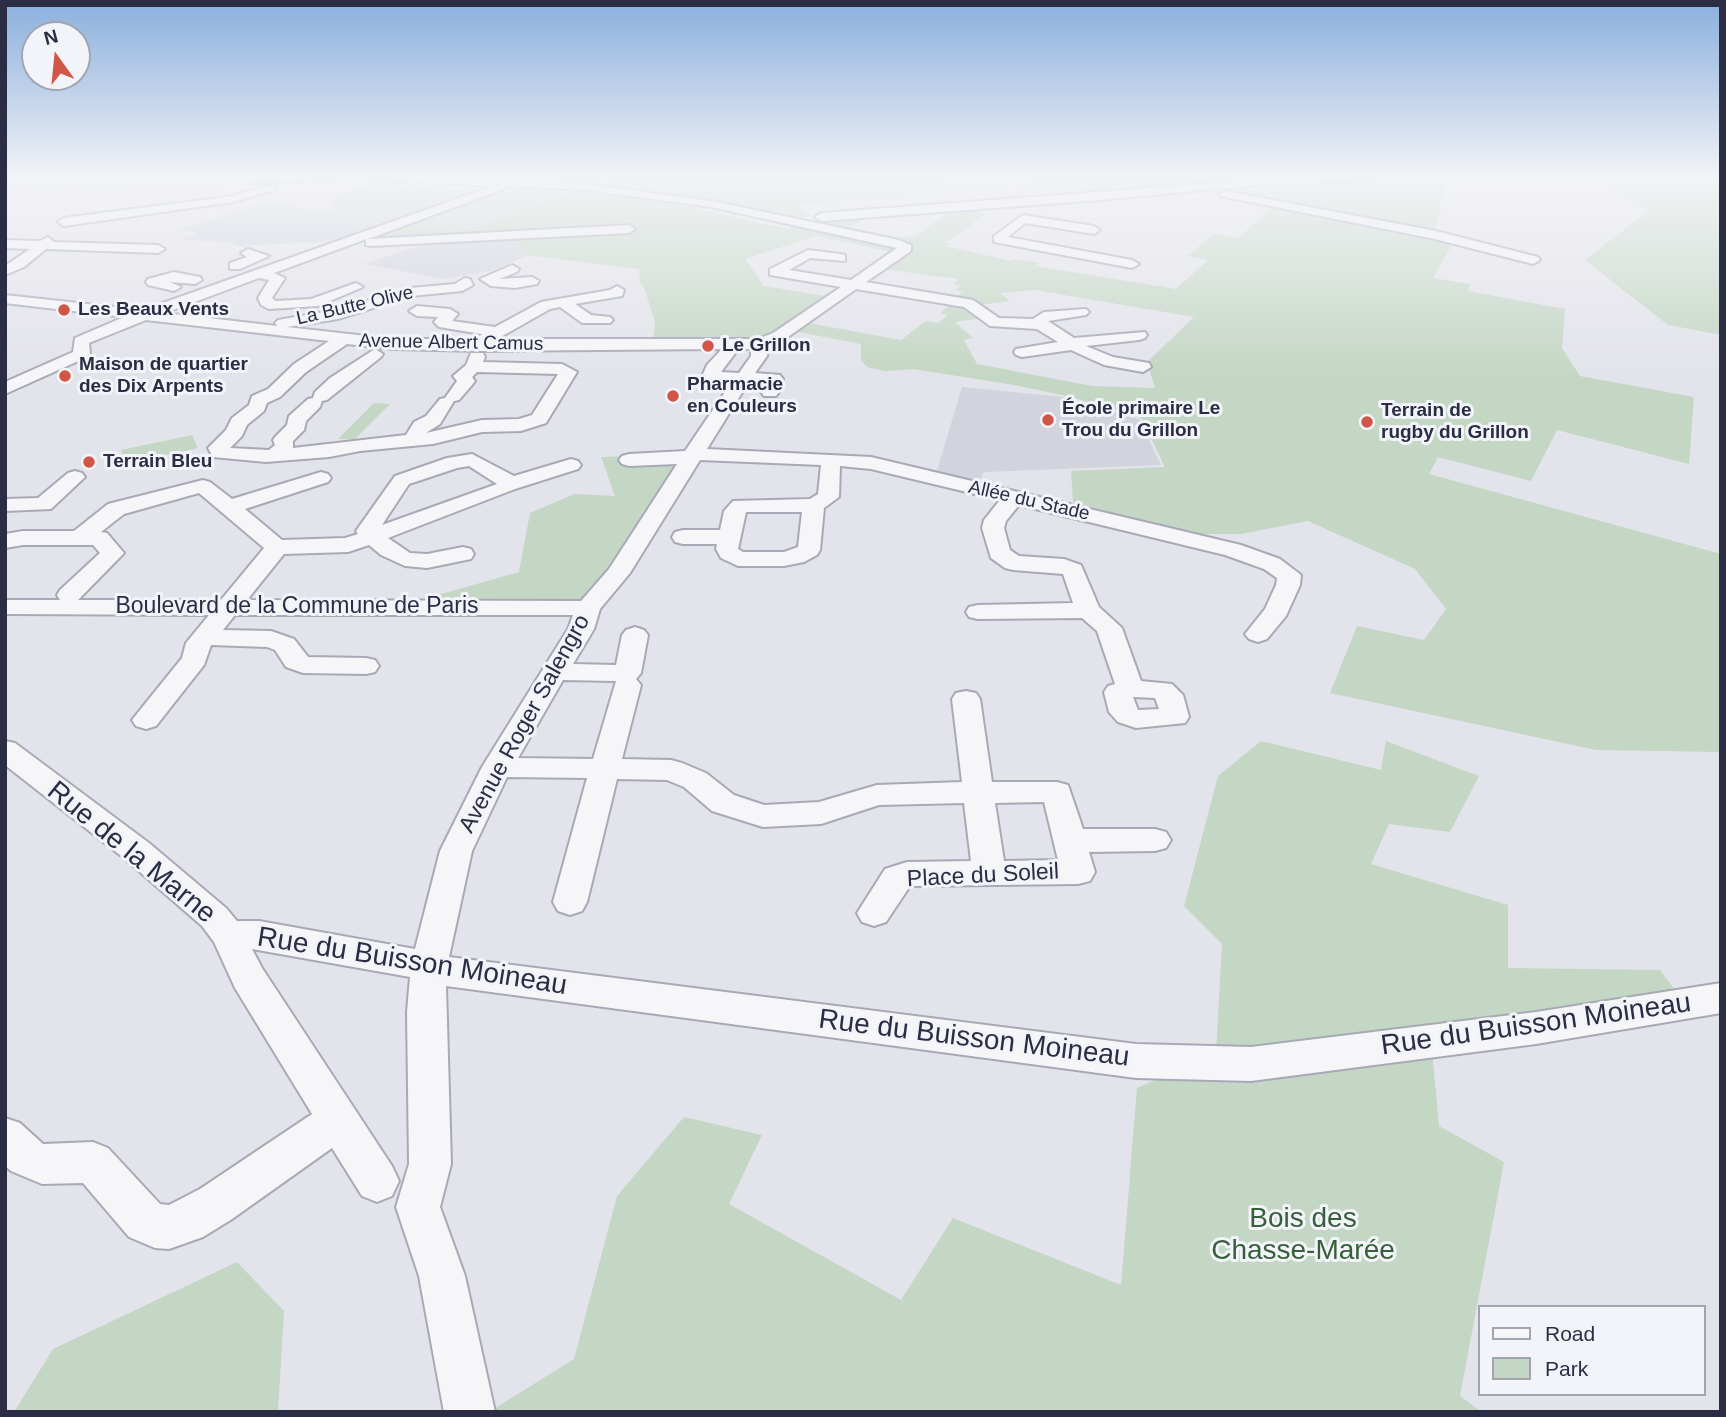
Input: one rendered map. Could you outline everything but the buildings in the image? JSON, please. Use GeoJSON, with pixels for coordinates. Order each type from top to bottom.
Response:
{"type":"FeatureCollection","features":[{"type":"Feature","properties":{"kind":"street"},"geometry":{"type":"LineString","coordinates":[[298,245],[343,243]]}},
{"type":"Feature","properties":{"kind":"street"},"geometry":{"type":"LineString","coordinates":[[143,315],[346,243]]}},
{"type":"Feature","properties":{"kind":"street"},"geometry":{"type":"LineString","coordinates":[[760,344],[779,336],[906,249],[895,243]]}},
{"type":"Feature","properties":{"kind":"street"},"geometry":{"type":"LineString","coordinates":[[1020,243],[1132,264]]}},
{"type":"Feature","properties":{"kind":"street"},"geometry":{"type":"LineString","coordinates":[[1468,243],[1533,260]]}},
{"type":"Feature","properties":{"kind":"street"},"geometry":{"type":"LineString","coordinates":[[5,244],[81,244],[158,249]]}},
{"type":"Feature","properties":{"kind":"street"},"geometry":{"type":"LineString","coordinates":[[5,271],[46,244]]}},
{"type":"Feature","properties":{"kind":"street"},"geometry":{"type":"LineString","coordinates":[[152,295],[262,256],[248,250],[273,246]]}},
{"type":"Feature","properties":{"kind":"street"},"geometry":{"type":"LineString","coordinates":[[840,258],[808,254],[775,272],[968,303],[995,323],[1041,324],[1072,344],[1110,361],[1143,367]]}},
{"type":"Feature","properties":{"kind":"street"},"geometry":{"type":"LineString","coordinates":[[496,283],[487,279],[512,269]]}},
{"type":"Feature","properties":{"kind":"street"},"geometry":{"type":"LineString","coordinates":[[174,287],[153,282],[174,276],[258,274],[278,278],[265,298],[265,302],[274,306],[313,303],[356,287]]}},
{"type":"Feature","properties":{"kind":"street"},"geometry":{"type":"LineString","coordinates":[[887,291],[902,281]]}},
{"type":"Feature","properties":{"kind":"street","name":"La Butte Olive"},"geometry":{"type":"LineString","coordinates":[[283,323],[338,314],[410,292],[457,288],[466,283],[474,287],[496,283],[535,290],[565,304],[617,293],[617,290]]}},
{"type":"Feature","properties":{"kind":"street"},"geometry":{"type":"LineString","coordinates":[[411,441],[421,426],[433,420],[466,381],[462,376],[479,353],[535,290]]}},
{"type":"Feature","properties":{"kind":"street"},"geometry":{"type":"LineString","coordinates":[[902,306],[919,296]]}},
{"type":"Feature","properties":{"kind":"street","name":"Avenue Albert Camus"},"geometry":{"type":"LineString","coordinates":[[5,299],[342,340],[479,353],[760,344]]}},
{"type":"Feature","properties":{"kind":"street"},"geometry":{"type":"LineString","coordinates":[[565,304],[587,320],[605,320]]}},
{"type":"Feature","properties":{"kind":"street"},"geometry":{"type":"LineString","coordinates":[[974,307],[997,305]]}},
{"type":"Feature","properties":{"kind":"street","name":"La Butte Olive"},"geometry":{"type":"LineString","coordinates":[[417,311],[450,314],[442,322],[444,324],[497,332]]}},
{"type":"Feature","properties":{"kind":"street"},"geometry":{"type":"LineString","coordinates":[[1041,324],[1040,320],[1044,317],[1081,312]]}},
{"type":"Feature","properties":{"kind":"street","name":"Avenue Albert Camus"},"geometry":{"type":"LineString","coordinates":[[5,389],[79,355],[82,353],[82,341],[143,315]]}},
{"type":"Feature","properties":{"kind":"street"},"geometry":{"type":"LineString","coordinates":[[1022,352],[1139,335]]}},
{"type":"Feature","properties":{"kind":"street"},"geometry":{"type":"LineString","coordinates":[[323,353],[479,353],[568,372],[539,419],[521,425],[482,426],[411,441],[275,455],[224,455],[218,449],[235,432],[239,422],[258,407],[258,400],[274,393],[280,384],[323,353],[342,340]]}},
{"type":"Feature","properties":{"kind":"street","name":"Avenue Roger Salengro"},"geometry":{"type":"LineString","coordinates":[[470,1412],[442,1276],[418,1207],[429,1164],[426,1012],[429,966],[446,885],[456,851],[497,767],[581,629],[589,608],[618,573],[742,378],[759,356],[760,344]]}},
{"type":"Feature","properties":{"kind":"street"},"geometry":{"type":"LineString","coordinates":[[729,352],[713,369],[712,374],[774,379],[770,392]]}},
{"type":"Feature","properties":{"kind":"street"},"geometry":{"type":"LineString","coordinates":[[275,455],[285,446],[284,440],[297,426],[296,420],[336,382],[348,376],[375,354]]}},
{"type":"Feature","properties":{"kind":"street","name":"Allée du Stade"},"geometry":{"type":"LineString","coordinates":[[629,460],[693,455],[831,459],[871,463],[1233,550],[1272,564],[1289,575],[1288,585],[1266,608],[1258,634]]}},
{"type":"Feature","properties":{"kind":"street"},"geometry":{"type":"LineString","coordinates":[[814,505],[812,545],[804,554],[784,558],[738,559],[729,553],[729,537],[735,511],[741,506],[814,505],[828,497],[831,459]]}},
{"type":"Feature","properties":{"kind":"street"},"geometry":{"type":"LineString","coordinates":[[463,554],[427,561],[405,559],[372,536],[368,530],[399,484],[406,478],[454,462],[472,460],[506,480],[508,485]]}},
{"type":"Feature","properties":{"kind":"street"},"geometry":{"type":"LineString","coordinates":[[81,537],[116,509],[203,485],[276,547],[340,546],[571,465]]}},
{"type":"Feature","properties":{"kind":"street"},"geometry":{"type":"LineString","coordinates":[[5,505],[43,503],[75,477]]}},
{"type":"Feature","properties":{"kind":"street"},"geometry":{"type":"LineString","coordinates":[[230,508],[321,478]]}},
{"type":"Feature","properties":{"kind":"street"},"geometry":{"type":"LineString","coordinates":[[1013,498],[995,520],[993,528],[999,553],[1013,563],[1069,567],[1075,573],[1088,610],[1109,628],[1130,689]]}},
{"type":"Feature","properties":{"kind":"street"},"geometry":{"type":"LineString","coordinates":[[683,537],[729,537]]}},
{"type":"Feature","properties":{"kind":"street"},"geometry":{"type":"LineString","coordinates":[[5,541],[99,538],[113,553],[69,595]]}},
{"type":"Feature","properties":{"kind":"street"},"geometry":{"type":"LineString","coordinates":[[146,720],[195,659],[198,646],[204,637],[276,547]]}},
{"type":"Feature","properties":{"kind":"street","name":"Boulevard de la Commune de Paris"},"geometry":{"type":"LineString","coordinates":[[5,607],[589,608]]}},
{"type":"Feature","properties":{"kind":"street"},"geometry":{"type":"LineString","coordinates":[[978,612],[1088,610]]}},
{"type":"Feature","properties":{"kind":"street"},"geometry":{"type":"LineString","coordinates":[[556,671],[628,673],[635,635]]}},
{"type":"Feature","properties":{"kind":"street"},"geometry":{"type":"LineString","coordinates":[[204,637],[271,639],[285,645],[295,661],[303,665],[366,666]]}},
{"type":"Feature","properties":{"kind":"street"},"geometry":{"type":"LineString","coordinates":[[570,902],[627,685]]}},
{"type":"Feature","properties":{"kind":"street"},"geometry":{"type":"LineString","coordinates":[[966,699],[989,872]]}},
{"type":"Feature","properties":{"kind":"street","name":"Rue de la Marne"},"geometry":{"type":"LineString","coordinates":[[5,750],[137,851],[214,917],[228,935],[248,977],[377,1181]]}},
{"type":"Feature","properties":{"kind":"street"},"geometry":{"type":"LineString","coordinates":[[497,767],[671,771],[695,780],[723,803],[773,817],[821,813],[877,795],[1058,792],[1070,841],[1155,840]]}},
{"type":"Feature","properties":{"kind":"street","name":"Place du Soleil"},"geometry":{"type":"LineString","coordinates":[[874,913],[897,878],[907,874],[1078,872],[1070,841]]}},
{"type":"Feature","properties":{"kind":"street","name":"Rue du Buisson Moineau"},"geometry":{"type":"LineString","coordinates":[[228,935],[259,935],[451,972],[1136,1061],[1251,1065],[1536,1028],[1721,998]]}},
{"type":"Feature","properties":{"kind":"street"},"geometry":{"type":"LineString","coordinates":[[5,1138],[26,1157],[42,1164],[93,1162],[145,1221],[155,1226],[169,1227],[187,1221],[216,1204],[338,1120]]}},
{"type":"Feature","properties":{"kind":"shaded area"},"geometry":{"type":"Polygon","coordinates":[[[232,243],[296,243],[236,246],[232,243]]]}},
{"type":"Feature","properties":{"kind":"shaded area"},"geometry":{"type":"Polygon","coordinates":[[[427,243],[515,243],[528,255],[494,270],[444,279],[364,264],[427,243]]]}},
{"type":"Feature","properties":{"kind":"shaded area"},"geometry":{"type":"Polygon","coordinates":[[[962,387],[1063,397],[1139,419],[1161,465],[984,472],[977,485],[936,474],[962,387]]]}},
{"type":"Feature","properties":{"kind":"green space"},"geometry":{"type":"Polygon","coordinates":[[[515,243],[794,243],[745,259],[764,286],[825,296],[768,334],[750,339],[653,340],[655,323],[640,282],[639,269],[528,255],[515,243]]]}},
{"type":"Feature","properties":{"kind":"green space"},"geometry":{"type":"Polygon","coordinates":[[[849,243],[878,243],[897,248],[891,252],[849,243]]]}},
{"type":"Feature","properties":{"kind":"green space"},"geometry":{"type":"Polygon","coordinates":[[[905,243],[949,243],[946,246],[1011,261],[1016,259],[1039,263],[1035,266],[1176,289],[1208,260],[1187,256],[1203,243],[1453,243],[1433,278],[1470,284],[1468,291],[1565,309],[1562,348],[1580,376],[1694,397],[1689,464],[1557,430],[1531,481],[1438,457],[1429,474],[1721,554],[1721,752],[1596,750],[1330,693],[1357,626],[1424,640],[1446,609],[1415,569],[1308,521],[1241,534],[1190,534],[1073,502],[1071,471],[1165,467],[1141,418],[1067,396],[1014,385],[913,369],[885,371],[867,367],[861,360],[861,344],[798,332],[809,323],[901,340],[926,321],[938,323],[948,315],[940,313],[950,305],[962,303],[983,318],[955,322],[973,338],[964,340],[977,364],[1092,386],[1155,388],[1147,362],[1194,317],[1035,290],[1000,293],[1010,301],[978,305],[955,300],[962,291],[955,290],[960,285],[953,284],[959,279],[882,269],[912,249],[913,245],[905,243]]]}},
{"type":"Feature","properties":{"kind":"green space"},"geometry":{"type":"Polygon","coordinates":[[[1607,243],[1721,243],[1721,335],[1668,325],[1585,260],[1607,243]]]}},
{"type":"Feature","properties":{"kind":"green space"},"geometry":{"type":"Polygon","coordinates":[[[374,403],[390,404],[355,439],[338,439],[374,403]]]}},
{"type":"Feature","properties":{"kind":"green space"},"geometry":{"type":"Polygon","coordinates":[[[192,435],[198,448],[126,464],[121,450],[192,435]]]}},
{"type":"Feature","properties":{"kind":"green space"},"geometry":{"type":"Polygon","coordinates":[[[694,454],[588,608],[399,606],[519,572],[530,513],[574,494],[615,496],[601,457],[694,454]]]}},
{"type":"Feature","properties":{"kind":"green space","name":"Bois des Chasse-Marée"},"geometry":{"type":"Polygon","coordinates":[[[1261,741],[1381,770],[1386,741],[1479,776],[1450,832],[1389,824],[1371,864],[1508,905],[1508,968],[1660,970],[1678,994],[1430,1028],[1439,1126],[1504,1162],[1460,1396],[1482,1412],[489,1412],[574,1359],[617,1196],[684,1117],[762,1135],[729,1204],[901,1300],[953,1218],[1121,1285],[1137,1088],[1216,1053],[1222,944],[1184,906],[1218,776],[1261,741]]]}},
{"type":"Feature","properties":{"kind":"green space"},"geometry":{"type":"Polygon","coordinates":[[[237,1262],[284,1311],[278,1412],[14,1412],[53,1349],[237,1262]]]}},
{"type":"Feature","properties":{"kind":"place","name":"Les Beaux Vents"},"geometry":{"type":"Point","coordinates":[64,310]}},
{"type":"Feature","properties":{"kind":"place","name":"Le Grillon"},"geometry":{"type":"Point","coordinates":[708,346]}},
{"type":"Feature","properties":{"kind":"place","name":"Maison de quartier des Dix Arpents"},"geometry":{"type":"Point","coordinates":[65,376]}},
{"type":"Feature","properties":{"kind":"place","name":"Pharmacie en Couleurs"},"geometry":{"type":"Point","coordinates":[673,396]}},
{"type":"Feature","properties":{"kind":"place","name":"École primaire Le Trou du Grillon"},"geometry":{"type":"Point","coordinates":[1048,420]}},
{"type":"Feature","properties":{"kind":"place","name":"Terrain de rugby du Grillon"},"geometry":{"type":"Point","coordinates":[1367,422]}},
{"type":"Feature","properties":{"kind":"place","name":"Terrain Bleu"},"geometry":{"type":"Point","coordinates":[89,462]}}]}
